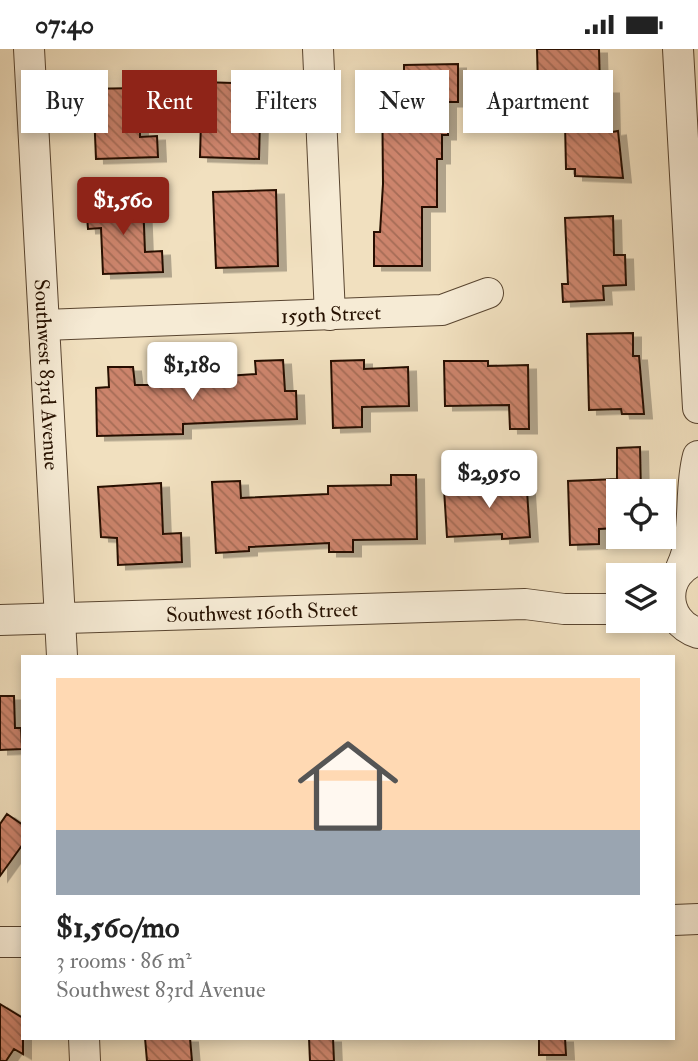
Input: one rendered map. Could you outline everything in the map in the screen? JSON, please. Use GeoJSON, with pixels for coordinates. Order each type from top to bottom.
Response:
{"type":"FeatureCollection","features":[{"type":"Feature","properties":{"kind":"street","name":"Southwest 83rd Avenue"},"geometry":{"type":"LineString","coordinates":[[29,49],[62,655]]}},
{"type":"Feature","properties":{"kind":"street"},"geometry":{"type":"LineString","coordinates":[[318,49],[330,315]]}},
{"type":"Feature","properties":{"kind":"street"},"geometry":{"type":"LineString","coordinates":[[678,49],[691,149],[698,408]]}},
{"type":"Feature","properties":{"kind":"street","name":"159th Street"},"geometry":{"type":"LineString","coordinates":[[44,325],[442,310],[488,293]]}},
{"type":"Feature","properties":{"kind":"street"},"geometry":{"type":"LineString","coordinates":[[685,629],[669,596],[689,555],[694,533],[695,467],[698,456]]}},
{"type":"Feature","properties":{"kind":"street","name":"Southwest 160th Street"},"geometry":{"type":"LineString","coordinates":[[525,604],[562,595],[606,591]]}},
{"type":"Feature","properties":{"kind":"street","name":"Southwest 160th Street"},"geometry":{"type":"LineString","coordinates":[[0,620],[525,604],[564,609],[606,609]]}},
{"type":"Feature","properties":{"kind":"street"},"geometry":{"type":"LineString","coordinates":[[675,920],[698,919]]}},
{"type":"Feature","properties":{"kind":"street"},"geometry":{"type":"LineString","coordinates":[[0,942],[21,941]]}},
{"type":"Feature","properties":{"kind":"street"},"geometry":{"type":"LineString","coordinates":[[83,1040],[85,1061]]}},
{"type":"Feature","properties":{"kind":"building"},"geometry":{"type":"Polygon","coordinates":[[[537,49],[599,49],[600,70],[538,70],[537,49]]]}},
{"type":"Feature","properties":{"kind":"building"},"geometry":{"type":"Polygon","coordinates":[[[458,64],[458,102],[449,102],[449,70],[404,70],[404,65],[458,64]]]}},
{"type":"Feature","properties":{"kind":"building"},"geometry":{"type":"Polygon","coordinates":[[[217,83],[231,83],[231,133],[260,133],[259,159],[200,157],[201,133],[217,133],[217,83]]]}},
{"type":"Feature","properties":{"kind":"building"},"geometry":{"type":"Polygon","coordinates":[[[122,88],[122,133],[140,133],[140,137],[157,136],[158,157],[96,159],[95,133],[108,133],[108,89],[122,88]]]}},
{"type":"Feature","properties":{"kind":"building"},"geometry":{"type":"Polygon","coordinates":[[[618,131],[623,178],[575,176],[575,169],[566,169],[565,133],[618,131]]]}},
{"type":"Feature","properties":{"kind":"building"},"geometry":{"type":"Polygon","coordinates":[[[383,133],[448,133],[442,135],[442,159],[437,159],[437,207],[422,207],[422,266],[374,266],[374,232],[380,232],[383,133]]]}},
{"type":"Feature","properties":{"kind":"building"},"geometry":{"type":"Polygon","coordinates":[[[276,190],[278,266],[216,268],[213,192],[276,190]]]}},
{"type":"Feature","properties":{"kind":"building"},"geometry":{"type":"Polygon","coordinates":[[[143,200],[145,252],[162,251],[163,272],[103,274],[101,228],[88,229],[86,203],[143,200]]]}},
{"type":"Feature","properties":{"kind":"building"},"geometry":{"type":"Polygon","coordinates":[[[613,216],[614,255],[625,255],[626,285],[603,286],[604,300],[563,302],[562,284],[568,284],[565,218],[613,216]]]}},
{"type":"Feature","properties":{"kind":"building"},"geometry":{"type":"Polygon","coordinates":[[[633,333],[633,356],[639,356],[644,414],[622,414],[621,409],[589,410],[587,334],[633,333]]]}},
{"type":"Feature","properties":{"kind":"building"},"geometry":{"type":"Polygon","coordinates":[[[283,360],[285,391],[296,391],[297,419],[183,424],[183,434],[97,436],[96,388],[109,387],[108,367],[133,367],[135,385],[203,385],[226,383],[226,376],[256,374],[255,361],[283,360]]]}},
{"type":"Feature","properties":{"kind":"building"},"geometry":{"type":"Polygon","coordinates":[[[364,360],[364,369],[408,367],[409,406],[362,407],[362,427],[333,428],[331,361],[364,360]]]}},
{"type":"Feature","properties":{"kind":"building"},"geometry":{"type":"Polygon","coordinates":[[[444,361],[488,361],[488,366],[528,365],[529,429],[510,429],[509,405],[445,406],[444,361]]]}},
{"type":"Feature","properties":{"kind":"building"},"geometry":{"type":"Polygon","coordinates":[[[640,447],[641,479],[617,479],[617,448],[640,447]]]}},
{"type":"Feature","properties":{"kind":"building"},"geometry":{"type":"Polygon","coordinates":[[[391,475],[416,475],[417,539],[353,540],[353,552],[329,552],[329,543],[249,547],[249,551],[216,553],[212,482],[240,481],[241,498],[328,494],[328,486],[391,485],[391,475]]]}},
{"type":"Feature","properties":{"kind":"building"},"geometry":{"type":"Polygon","coordinates":[[[526,475],[530,537],[502,539],[502,534],[447,537],[444,489],[498,485],[497,477],[526,475]]]}},
{"type":"Feature","properties":{"kind":"building"},"geometry":{"type":"Polygon","coordinates":[[[606,479],[606,529],[599,529],[599,544],[570,545],[568,481],[606,479]]]}},
{"type":"Feature","properties":{"kind":"building"},"geometry":{"type":"Polygon","coordinates":[[[161,483],[163,534],[181,533],[182,562],[118,565],[117,538],[101,537],[98,487],[161,483]]]}},
{"type":"Feature","properties":{"kind":"building"},"geometry":{"type":"Polygon","coordinates":[[[0,696],[14,696],[15,728],[21,728],[21,749],[0,750],[0,696]]]}},
{"type":"Feature","properties":{"kind":"building"},"geometry":{"type":"Polygon","coordinates":[[[7,814],[21,824],[21,847],[0,876],[0,824],[7,814]]]}},
{"type":"Feature","properties":{"kind":"building"},"geometry":{"type":"Polygon","coordinates":[[[0,1004],[21,1017],[23,1054],[14,1049],[6,1061],[0,1061],[0,1004]]]}},
{"type":"Feature","properties":{"kind":"building"},"geometry":{"type":"Polygon","coordinates":[[[145,1040],[190,1040],[192,1061],[147,1061],[145,1040]]]}},
{"type":"Feature","properties":{"kind":"building"},"geometry":{"type":"Polygon","coordinates":[[[309,1040],[333,1040],[334,1061],[310,1061],[309,1040]]]}},
{"type":"Feature","properties":{"kind":"building"},"geometry":{"type":"Polygon","coordinates":[[[539,1040],[565,1040],[566,1055],[539,1055],[539,1040]]]}}]}
